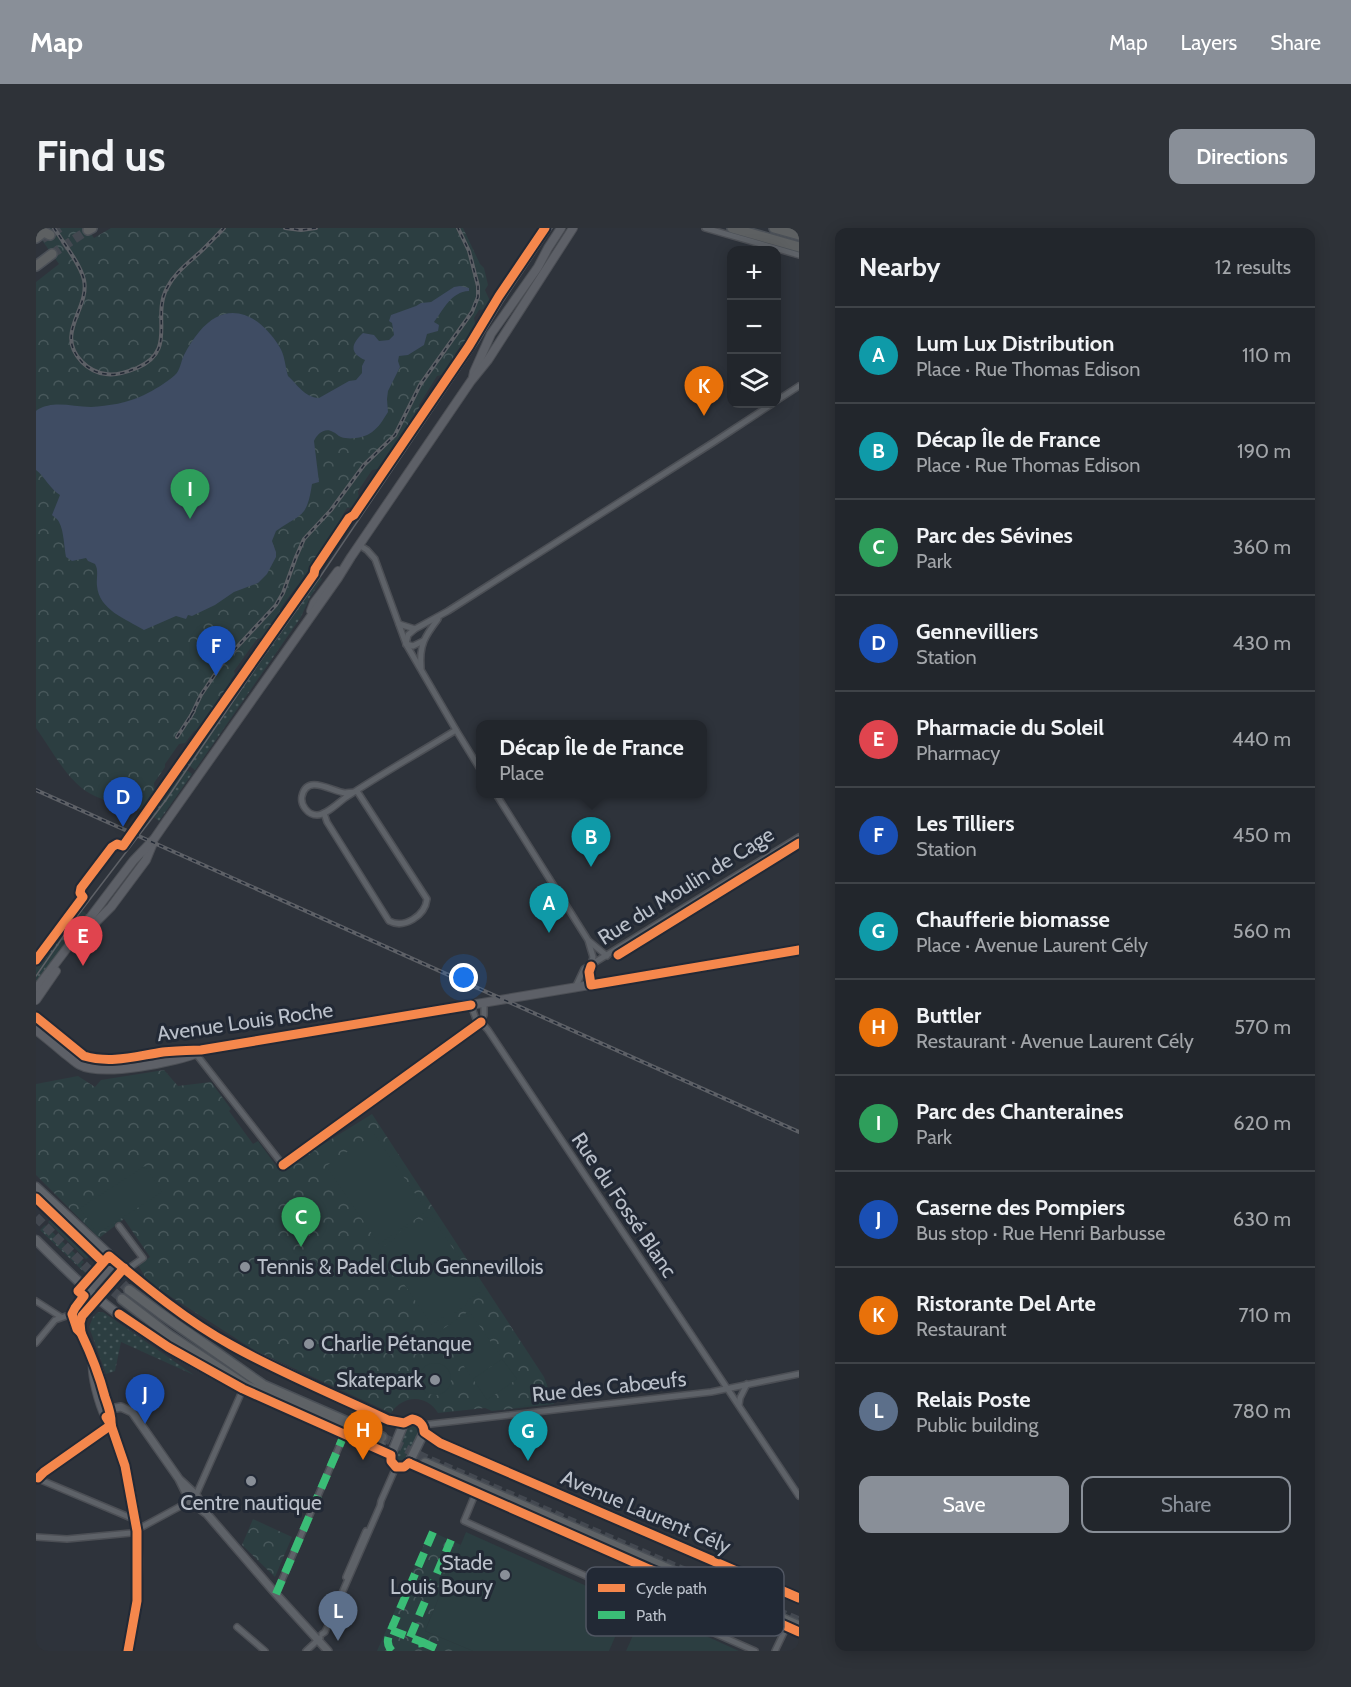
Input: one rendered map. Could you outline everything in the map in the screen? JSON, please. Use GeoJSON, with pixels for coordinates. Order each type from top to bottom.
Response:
{"type":"FeatureCollection","features":[{"type":"Feature","properties":{"kind":"highway"},"geometry":{"type":"LineString","coordinates":[[732,228],[799,247]]}},
{"type":"Feature","properties":{"kind":"highway"},"geometry":{"type":"LineString","coordinates":[[774,228],[799,235]]}},
{"type":"Feature","properties":{"kind":"highway"},"geometry":{"type":"LineString","coordinates":[[36,266],[52,254]]}},
{"type":"Feature","properties":{"kind":"highway"},"geometry":{"type":"LineString","coordinates":[[122,1299],[169,1335],[245,1385],[381,1440],[263,1385],[129,1290]]}},
{"type":"Feature","properties":{"kind":"highway"},"geometry":{"type":"LineString","coordinates":[[425,1463],[664,1567]]}},
{"type":"Feature","properties":{"kind":"highway"},"geometry":{"type":"LineString","coordinates":[[784,1619],[799,1626]]}},
{"type":"Feature","properties":{"kind":"main road"},"geometry":{"type":"LineString","coordinates":[[473,378],[487,341],[538,267],[561,228]]}},
{"type":"Feature","properties":{"kind":"main road"},"geometry":{"type":"LineString","coordinates":[[36,989],[154,838],[306,621],[314,603],[329,581],[351,557],[473,378],[488,360],[573,228]]}},
{"type":"Feature","properties":{"kind":"main road"},"geometry":{"type":"LineString","coordinates":[[509,307],[518,313]]}},
{"type":"Feature","properties":{"kind":"main road"},"geometry":{"type":"LineString","coordinates":[[36,1000],[78,941],[105,915],[146,860],[154,838]]}},
{"type":"Feature","properties":{"kind":"main road"},"geometry":{"type":"LineString","coordinates":[[139,855],[146,860]]}},
{"type":"Feature","properties":{"kind":"main road"},"geometry":{"type":"LineString","coordinates":[[97,909],[105,915]]}},
{"type":"Feature","properties":{"kind":"main road","name":"Avenue Louis Roche"},"geometry":{"type":"LineString","coordinates":[[36,1017],[84,1056],[113,1060],[165,1052],[207,1049],[799,950]]}},
{"type":"Feature","properties":{"kind":"main road","name":"Avenue Louis Roche"},"geometry":{"type":"LineString","coordinates":[[36,1030],[81,1066],[96,1069],[109,1070],[161,1063],[207,1049]]}},
{"type":"Feature","properties":{"kind":"main road","name":"Avenue Laurent Cély"},"geometry":{"type":"LineString","coordinates":[[36,1187],[149,1290],[229,1344],[388,1420],[404,1423],[412,1419],[418,1421],[423,1429],[440,1443],[727,1567]]}},
{"type":"Feature","properties":{"kind":"main road"},"geometry":{"type":"LineString","coordinates":[[36,1240],[89,1291],[159,1341],[243,1389],[391,1455]]}},
{"type":"Feature","properties":{"kind":"main road"},"geometry":{"type":"LineString","coordinates":[[81,1333],[77,1329],[72,1314],[115,1261]]}},
{"type":"Feature","properties":{"kind":"main road"},"geometry":{"type":"LineString","coordinates":[[123,1268],[82,1316],[80,1323],[81,1333],[99,1372],[106,1410],[111,1419],[125,1466],[136,1520],[137,1601],[128,1651]]}},
{"type":"Feature","properties":{"kind":"main road"},"geometry":{"type":"LineString","coordinates":[[72,1314],[80,1323]]}},
{"type":"Feature","properties":{"kind":"main road"},"geometry":{"type":"LineString","coordinates":[[404,1423],[391,1455],[392,1463],[396,1467],[401,1468],[409,1463],[423,1429]]}},
{"type":"Feature","properties":{"kind":"main road"},"geometry":{"type":"LineString","coordinates":[[409,1463],[645,1567]]}},
{"type":"Feature","properties":{"kind":"main road","name":"Avenue Laurent Cély"},"geometry":{"type":"LineString","coordinates":[[784,1592],[799,1598]]}},
{"type":"Feature","properties":{"kind":"main road"},"geometry":{"type":"LineString","coordinates":[[784,1625],[799,1632]]}},
{"type":"Feature","properties":{"kind":"street"},"geometry":{"type":"LineString","coordinates":[[705,228],[799,255]]}},
{"type":"Feature","properties":{"kind":"street"},"geometry":{"type":"LineString","coordinates":[[781,398],[799,386]]}},
{"type":"Feature","properties":{"kind":"street"},"geometry":{"type":"LineString","coordinates":[[406,644],[408,634],[415,629],[441,615],[766,408]]}},
{"type":"Feature","properties":{"kind":"street"},"geometry":{"type":"LineString","coordinates":[[359,545],[368,550],[375,559],[406,644],[476,762]]}},
{"type":"Feature","properties":{"kind":"street"},"geometry":{"type":"LineString","coordinates":[[421,670],[420,654],[423,641],[441,615]]}},
{"type":"Feature","properties":{"kind":"street"},"geometry":{"type":"LineString","coordinates":[[399,624],[415,629]]}},
{"type":"Feature","properties":{"kind":"street"},"geometry":{"type":"LineString","coordinates":[[406,644],[413,645],[423,641]]}},
{"type":"Feature","properties":{"kind":"street"},"geometry":{"type":"LineString","coordinates":[[356,791],[345,793],[316,784],[308,786],[302,794],[301,802],[310,813],[317,815],[324,813],[456,730]]}},
{"type":"Feature","properties":{"kind":"street"},"geometry":{"type":"LineString","coordinates":[[324,813],[327,822],[389,921],[401,924],[411,921],[420,914],[427,899],[356,791]]}},
{"type":"Feature","properties":{"kind":"street"},"geometry":{"type":"LineString","coordinates":[[499,798],[588,940],[607,956]]}},
{"type":"Feature","properties":{"kind":"street","name":"Rue du Moulin de Cage"},"geometry":{"type":"LineString","coordinates":[[575,988],[582,972],[799,837]]}},
{"type":"Feature","properties":{"kind":"street"},"geometry":{"type":"LineString","coordinates":[[83,897],[80,893],[81,888],[108,852],[117,844],[123,846]]}},
{"type":"Feature","properties":{"kind":"street"},"geometry":{"type":"LineString","coordinates":[[588,940],[593,955],[591,966]]}},
{"type":"Feature","properties":{"kind":"street","name":"Rue du Moulin de Cage"},"geometry":{"type":"LineString","coordinates":[[591,966],[589,972],[591,985]]}},
{"type":"Feature","properties":{"kind":"street"},"geometry":{"type":"LineString","coordinates":[[196,1054],[283,1165],[481,1022],[484,1015],[484,1003]]}},
{"type":"Feature","properties":{"kind":"street","name":"Rue du Fossé Blanc"},"geometry":{"type":"LineString","coordinates":[[471,1005],[476,1019],[488,1030],[799,1496]]}},
{"type":"Feature","properties":{"kind":"street"},"geometry":{"type":"LineString","coordinates":[[119,1227],[143,1258],[129,1268],[123,1268]]}},
{"type":"Feature","properties":{"kind":"street"},"geometry":{"type":"LineString","coordinates":[[36,1301],[61,1317]]}},
{"type":"Feature","properties":{"kind":"street"},"geometry":{"type":"LineString","coordinates":[[36,1343],[55,1320],[72,1314]]}},
{"type":"Feature","properties":{"kind":"street","name":"Rue des Cabœufs"},"geometry":{"type":"LineString","coordinates":[[423,1429],[711,1392],[799,1374]]}},
{"type":"Feature","properties":{"kind":"street"},"geometry":{"type":"LineString","coordinates":[[740,1407],[740,1398],[747,1384]]}},
{"type":"Feature","properties":{"kind":"street"},"geometry":{"type":"LineString","coordinates":[[36,1537],[68,1539],[131,1533],[193,1498],[243,1389]]}},
{"type":"Feature","properties":{"kind":"street"},"geometry":{"type":"LineString","coordinates":[[106,1410],[121,1407],[132,1412],[193,1498],[328,1651]]}},
{"type":"Feature","properties":{"kind":"street"},"geometry":{"type":"LineString","coordinates":[[111,1425],[37,1478],[136,1520]]}},
{"type":"Feature","properties":{"kind":"street"},"geometry":{"type":"LineString","coordinates":[[276,1594],[344,1435]]}},
{"type":"Feature","properties":{"kind":"street"},"geometry":{"type":"LineString","coordinates":[[308,1651],[318,1640],[396,1467]]}},
{"type":"Feature","properties":{"kind":"street"},"geometry":{"type":"LineString","coordinates":[[476,1492],[464,1521],[586,1576]]}},
{"type":"Feature","properties":{"kind":"street"},"geometry":{"type":"LineString","coordinates":[[784,1632],[787,1626]]}},
{"type":"Feature","properties":{"kind":"street"},"geometry":{"type":"LineString","coordinates":[[237,1627],[265,1651]]}},
{"type":"Feature","properties":{"kind":"street"},"geometry":{"type":"LineString","coordinates":[[721,1636],[755,1651]]}},
{"type":"Feature","properties":{"kind":"street"},"geometry":{"type":"LineString","coordinates":[[775,1651],[782,1636]]}},
{"type":"Feature","properties":{"kind":"green space"},"geometry":{"type":"Polygon","coordinates":[[[36,228],[87,228],[94,238],[111,228],[463,228],[484,268],[488,285],[485,290],[489,299],[493,299],[491,308],[479,310],[474,318],[476,329],[455,354],[456,360],[446,374],[437,376],[393,452],[388,453],[378,469],[372,470],[358,491],[359,499],[355,507],[347,508],[342,516],[344,521],[302,582],[282,606],[281,615],[266,637],[257,639],[234,671],[235,674],[231,679],[232,685],[206,718],[207,722],[202,729],[194,731],[185,743],[179,744],[165,764],[154,783],[155,795],[143,810],[108,801],[87,792],[70,776],[36,728],[36,282],[59,264],[36,232],[36,228]]]}},
{"type":"Feature","properties":{"kind":"green space"},"geometry":{"type":"Polygon","coordinates":[[[316,575],[322,579],[301,617],[195,770],[184,762],[316,575]]]}},
{"type":"Feature","properties":{"kind":"green space"},"geometry":{"type":"Polygon","coordinates":[[[182,767],[192,774],[159,821],[150,814],[182,767]]]}},
{"type":"Feature","properties":{"kind":"green space"},"geometry":{"type":"Polygon","coordinates":[[[77,907],[88,915],[36,985],[36,963],[77,907]]]}},
{"type":"Feature","properties":{"kind":"green space"},"geometry":{"type":"Polygon","coordinates":[[[164,1070],[178,1086],[211,1082],[253,1144],[258,1141],[280,1171],[372,1114],[544,1377],[554,1404],[492,1411],[485,1408],[438,1413],[428,1403],[415,1399],[402,1402],[391,1413],[254,1350],[148,1282],[138,1265],[150,1257],[124,1219],[99,1238],[36,1175],[36,1084],[78,1076],[95,1087],[101,1080],[164,1070]]]}},
{"type":"Feature","properties":{"kind":"green space"},"geometry":{"type":"Polygon","coordinates":[[[374,1134],[427,1211],[379,1244],[326,1166],[374,1134]]]}},
{"type":"Feature","properties":{"kind":"green space"},"geometry":{"type":"Polygon","coordinates":[[[145,1166],[162,1192],[97,1234],[80,1208],[145,1166]]]}},
{"type":"Feature","properties":{"kind":"green space"},"geometry":{"type":"Polygon","coordinates":[[[430,1215],[482,1291],[452,1315],[446,1315],[432,1325],[380,1249],[410,1225],[416,1225],[430,1215]]]}},
{"type":"Feature","properties":{"kind":"green space"},"geometry":{"type":"Polygon","coordinates":[[[54,1216],[102,1262],[99,1265],[90,1256],[86,1259],[48,1222],[54,1216]]]}},
{"type":"Feature","properties":{"kind":"green space"},"geometry":{"type":"Polygon","coordinates":[[[45,1225],[84,1262],[81,1265],[90,1275],[89,1277],[40,1230],[45,1225]]]}},
{"type":"Feature","properties":{"kind":"green space"},"geometry":{"type":"Polygon","coordinates":[[[469,1311],[500,1355],[470,1375],[440,1331],[469,1311]]]}},
{"type":"Feature","properties":{"kind":"green space"},"geometry":{"type":"Polygon","coordinates":[[[98,1312],[103,1312],[194,1375],[121,1342],[115,1371],[106,1374],[89,1327],[98,1312]]]}},
{"type":"Feature","properties":{"kind":"green space"},"geometry":{"type":"Polygon","coordinates":[[[502,1359],[517,1379],[487,1400],[473,1379],[502,1359]]]}},
{"type":"Feature","properties":{"kind":"green space","name":"Skatepark"},"geometry":{"type":"Polygon","coordinates":[[[435,1363],[446,1368],[451,1379],[446,1390],[435,1395],[424,1390],[419,1379],[424,1368],[435,1363]]]}},
{"type":"Feature","properties":{"kind":"green space"},"geometry":{"type":"Polygon","coordinates":[[[410,1424],[416,1425],[419,1431],[407,1459],[400,1462],[395,1454],[410,1424]]]}},
{"type":"Feature","properties":{"kind":"green space"},"geometry":{"type":"Polygon","coordinates":[[[253,1519],[292,1537],[275,1577],[242,1545],[253,1519]]]}},
{"type":"Feature","properties":{"kind":"green space"},"geometry":{"type":"Polygon","coordinates":[[[430,1531],[461,1545],[425,1631],[473,1651],[377,1651],[430,1531]]]}},
{"type":"Feature","properties":{"kind":"green space","name":"Stade Louis Boury"},"geometry":{"type":"Polygon","coordinates":[[[466,1532],[586,1586],[586,1636],[616,1636],[609,1651],[473,1651],[425,1631],[466,1532]]]}},
{"type":"Feature","properties":{"kind":"green space"},"geometry":{"type":"Polygon","coordinates":[[[633,1636],[706,1636],[739,1651],[626,1651],[633,1636]]]}},
{"type":"Feature","properties":{"kind":"water"},"geometry":{"type":"Polygon","coordinates":[[[454,287],[469,288],[469,291],[457,294],[445,307],[434,322],[439,325],[438,331],[427,334],[424,345],[408,355],[399,356],[400,367],[388,391],[388,412],[378,427],[369,434],[359,437],[344,438],[327,430],[315,438],[319,482],[312,484],[308,503],[302,514],[276,531],[272,541],[276,557],[267,574],[258,583],[234,592],[215,605],[192,616],[188,615],[186,619],[176,616],[144,630],[108,608],[99,594],[95,564],[86,558],[72,561],[66,557],[61,526],[52,515],[60,495],[36,470],[37,410],[50,405],[91,407],[111,405],[144,395],[164,384],[177,373],[184,355],[199,332],[220,315],[231,313],[242,314],[262,326],[281,349],[288,376],[305,393],[319,398],[349,381],[356,380],[362,373],[365,360],[356,354],[354,345],[363,333],[374,335],[379,341],[389,340],[394,335],[392,323],[389,321],[391,315],[421,303],[431,302],[454,287]]]}},
{"type":"Feature","properties":{"kind":"tunnel"},"geometry":{"type":"LineString","coordinates":[[42,239],[60,228]]}},
{"type":"Feature","properties":{"kind":"tunnel"},"geometry":{"type":"LineString","coordinates":[[52,254],[88,230]]}},
{"type":"Feature","properties":{"kind":"tunnel"},"geometry":{"type":"LineString","coordinates":[[36,1199],[129,1290]]}},
{"type":"Feature","properties":{"kind":"tunnel"},"geometry":{"type":"LineString","coordinates":[[36,1217],[122,1299]]}},
{"type":"Feature","properties":{"kind":"tunnel"},"geometry":{"type":"LineString","coordinates":[[382,1437],[427,1459],[675,1567]]}},
{"type":"Feature","properties":{"kind":"tunnel"},"geometry":{"type":"LineString","coordinates":[[784,1614],[799,1621]]}},
{"type":"Feature","properties":{"kind":"tram line"},"geometry":{"type":"LineString","coordinates":[[36,976],[78,915],[166,800],[322,574],[478,343],[552,228]]}},
{"type":"Feature","properties":{"kind":"railway"},"geometry":{"type":"LineString","coordinates":[[54,228],[76,261],[84,280],[82,301],[72,331],[71,341],[74,351],[90,369],[110,374],[137,368],[149,361],[157,352],[160,343],[161,311],[167,288],[177,274],[224,228]]}},
{"type":"Feature","properties":{"kind":"railway"},"geometry":{"type":"LineString","coordinates":[[285,228],[301,230],[316,228]]}},
{"type":"Feature","properties":{"kind":"railway"},"geometry":{"type":"LineString","coordinates":[[190,718],[201,695],[224,661],[276,605],[304,539],[331,510],[364,465],[395,435],[420,385],[472,312],[478,297],[478,286],[469,251],[458,228]]}},
{"type":"Feature","properties":{"kind":"railway"},"geometry":{"type":"LineString","coordinates":[[177,737],[194,711]]}},
{"type":"Feature","properties":{"kind":"railway"},"geometry":{"type":"LineString","coordinates":[[36,790],[799,1132]]}},
{"type":"Feature","properties":{"kind":"marked path"},"geometry":{"type":"LineString","coordinates":[[276,1594],[344,1435]]}},
{"type":"Feature","properties":{"kind":"marked path"},"geometry":{"type":"LineString","coordinates":[[391,1630],[433,1532]]}},
{"type":"Feature","properties":{"kind":"marked path"},"geometry":{"type":"LineString","coordinates":[[410,1637],[451,1540]]}},
{"type":"Feature","properties":{"kind":"marked path"},"geometry":{"type":"LineString","coordinates":[[392,1651],[388,1643],[391,1630],[422,1642],[423,1651]]}},
{"type":"Feature","properties":{"kind":"marked path"},"geometry":{"type":"LineString","coordinates":[[422,1642],[442,1651]]}},
{"type":"Feature","properties":{"kind":"cycle path"},"geometry":{"type":"LineString","coordinates":[[36,960],[83,897],[80,893],[81,888],[112,847],[117,844],[123,846],[314,574],[315,569],[349,518],[354,515],[469,346],[499,296],[545,228]]}},
{"type":"Feature","properties":{"kind":"cycle path"},"geometry":{"type":"LineString","coordinates":[[618,955],[799,843]]}},
{"type":"Feature","properties":{"kind":"cycle path"},"geometry":{"type":"LineString","coordinates":[[591,966],[589,972],[591,985],[799,950]]}},
{"type":"Feature","properties":{"kind":"cycle path"},"geometry":{"type":"LineString","coordinates":[[36,1017],[84,1056],[114,1059],[163,1052],[201,1050],[471,1005]]}},
{"type":"Feature","properties":{"kind":"cycle path"},"geometry":{"type":"LineString","coordinates":[[283,1165],[481,1022]]}},
{"type":"Feature","properties":{"kind":"cycle path"},"geometry":{"type":"LineString","coordinates":[[36,1198],[103,1262]]}},
{"type":"Feature","properties":{"kind":"cycle path"},"geometry":{"type":"LineString","coordinates":[[111,1425],[110,1411],[97,1372],[72,1314],[84,1296],[78,1291],[109,1256],[183,1315],[231,1345],[269,1365],[388,1420],[404,1423],[412,1419],[417,1420],[424,1432],[440,1443],[727,1567]]}},
{"type":"Feature","properties":{"kind":"cycle path"},"geometry":{"type":"LineString","coordinates":[[81,1333],[82,1316],[124,1268]]}},
{"type":"Feature","properties":{"kind":"cycle path"},"geometry":{"type":"LineString","coordinates":[[119,1314],[168,1347],[243,1389],[391,1455],[391,1461],[396,1467],[404,1467],[409,1463]]}},
{"type":"Feature","properties":{"kind":"cycle path"},"geometry":{"type":"LineString","coordinates":[[106,1417],[125,1466],[137,1531],[137,1601],[128,1651]]}},
{"type":"Feature","properties":{"kind":"cycle path"},"geometry":{"type":"LineString","coordinates":[[38,1478],[111,1425]]}},
{"type":"Feature","properties":{"kind":"cycle path"},"geometry":{"type":"LineString","coordinates":[[409,1463],[644,1567]]}},
{"type":"Feature","properties":{"kind":"cycle path"},"geometry":{"type":"LineString","coordinates":[[784,1592],[799,1598]]}},
{"type":"Feature","properties":{"kind":"cycle path"},"geometry":{"type":"LineString","coordinates":[[784,1625],[799,1632]]}},
{"type":"Feature","properties":{"kind":"place","name":"Ristorante Del Arte"},"geometry":{"type":"Point","coordinates":[704,416]}},
{"type":"Feature","properties":{"kind":"place","name":"Parc des Chanteraines"},"geometry":{"type":"Point","coordinates":[190,519]}},
{"type":"Feature","properties":{"kind":"place","name":"Les Tilliers"},"geometry":{"type":"Point","coordinates":[216,676]}},
{"type":"Feature","properties":{"kind":"place","name":"Gennevilliers"},"geometry":{"type":"Point","coordinates":[123,827]}},
{"type":"Feature","properties":{"kind":"place","name":"Décap Île de France"},"geometry":{"type":"Point","coordinates":[591,867]}},
{"type":"Feature","properties":{"kind":"place","name":"Lum Lux Distribution"},"geometry":{"type":"Point","coordinates":[549,933]}},
{"type":"Feature","properties":{"kind":"place","name":"Pharmacie du Soleil"},"geometry":{"type":"Point","coordinates":[83,966]}},
{"type":"Feature","properties":{"kind":"place","name":"Parc des Sévines"},"geometry":{"type":"Point","coordinates":[301,1247]}},
{"type":"Feature","properties":{"kind":"place","name":"Tennis & Padel Club Gennevillois"},"geometry":{"type":"Point","coordinates":[245,1267]}},
{"type":"Feature","properties":{"kind":"place","name":"Charlie Pétanque"},"geometry":{"type":"Point","coordinates":[309,1344]}},
{"type":"Feature","properties":{"kind":"place","name":"Skatepark"},"geometry":{"type":"Point","coordinates":[435,1380]}},
{"type":"Feature","properties":{"kind":"place","name":"Caserne des Pompiers"},"geometry":{"type":"Point","coordinates":[145,1424]}},
{"type":"Feature","properties":{"kind":"place","name":"Buttler"},"geometry":{"type":"Point","coordinates":[363,1460]}},
{"type":"Feature","properties":{"kind":"place","name":"Chaufferie biomasse"},"geometry":{"type":"Point","coordinates":[528,1461]}},
{"type":"Feature","properties":{"kind":"place","name":"Centre nautique"},"geometry":{"type":"Point","coordinates":[251,1481]}},
{"type":"Feature","properties":{"kind":"place","name":"Stade Louis Boury"},"geometry":{"type":"Point","coordinates":[505,1575]}},
{"type":"Feature","properties":{"kind":"place","name":"Relais Poste"},"geometry":{"type":"Point","coordinates":[338,1641]}}]}
